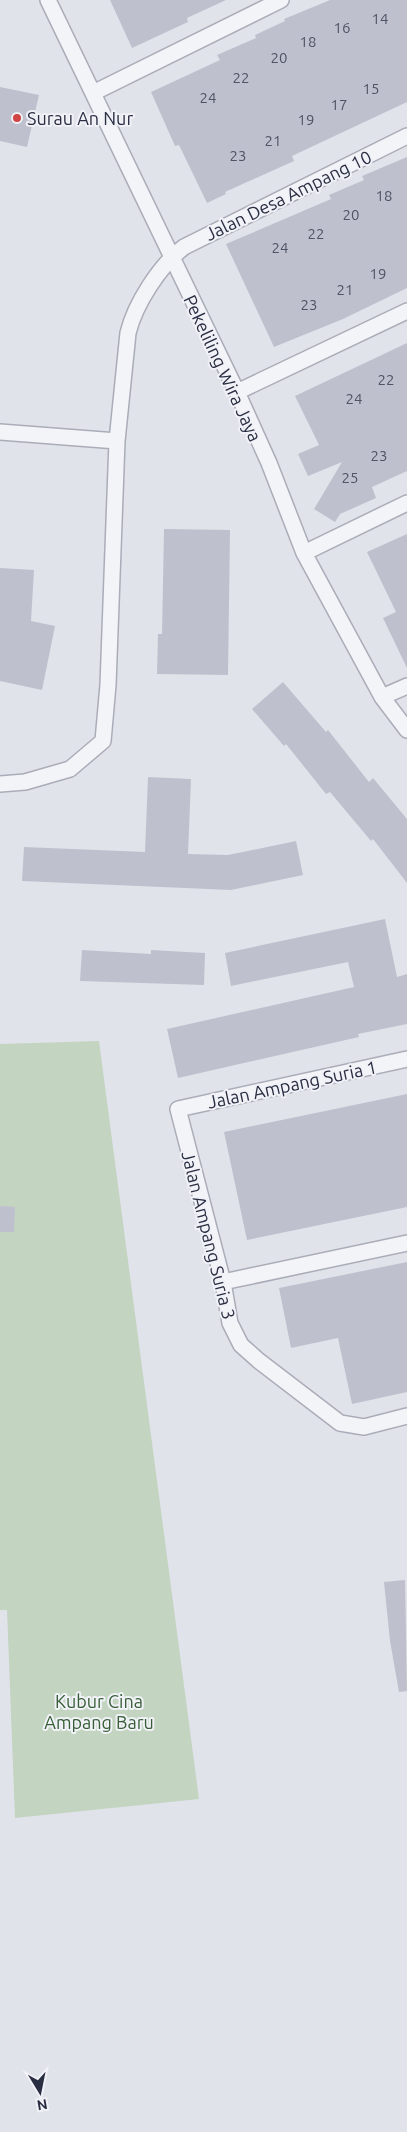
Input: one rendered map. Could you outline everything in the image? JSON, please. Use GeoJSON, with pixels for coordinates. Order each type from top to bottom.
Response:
{"type":"FeatureCollection","features":[{"type":"Feature","properties":{"kind":"street","name":"Pekeliling Wira Jaya"},"geometry":{"type":"LineString","coordinates":[[48,0],[170,258],[237,392],[269,463],[304,553],[382,697],[407,730]]}},
{"type":"Feature","properties":{"kind":"street"},"geometry":{"type":"LineString","coordinates":[[93,93],[281,0]]}},
{"type":"Feature","properties":{"kind":"street","name":"Jalan Desa Ampang 10"},"geometry":{"type":"LineString","coordinates":[[170,258],[184,247],[407,136]]}},
{"type":"Feature","properties":{"kind":"street"},"geometry":{"type":"LineString","coordinates":[[0,784],[24,782],[70,769],[103,741],[108,685],[118,441],[128,333],[132,315],[170,258]]}},
{"type":"Feature","properties":{"kind":"street"},"geometry":{"type":"LineString","coordinates":[[237,392],[407,311]]}},
{"type":"Feature","properties":{"kind":"street"},"geometry":{"type":"LineString","coordinates":[[0,432],[118,441]]}},
{"type":"Feature","properties":{"kind":"street"},"geometry":{"type":"LineString","coordinates":[[304,553],[407,503]]}},
{"type":"Feature","properties":{"kind":"street"},"geometry":{"type":"LineString","coordinates":[[382,697],[407,686]]}},
{"type":"Feature","properties":{"kind":"street","name":"Jalan Ampang Suria 1"},"geometry":{"type":"LineString","coordinates":[[178,1109],[407,1059]]}},
{"type":"Feature","properties":{"kind":"street","name":"Jalan Ampang Suria 3"},"geometry":{"type":"LineString","coordinates":[[178,1109],[223,1282],[230,1323],[242,1345],[259,1362],[340,1423],[364,1427],[407,1416]]}},
{"type":"Feature","properties":{"kind":"street"},"geometry":{"type":"LineString","coordinates":[[223,1282],[407,1243]]}},
{"type":"Feature","properties":{"kind":"green space","name":"Kubur Cina Ampang Baru"},"geometry":{"type":"Polygon","coordinates":[[[99,1041],[199,1799],[15,1818],[7,1610],[0,1610],[0,1044],[99,1041]]]}},
{"type":"Feature","properties":{"kind":"building"},"geometry":{"type":"Polygon","coordinates":[[[110,0],[226,0],[187,18],[188,22],[132,48],[110,0]]]}},
{"type":"Feature","properties":{"kind":"building"},"geometry":{"type":"Polygon","coordinates":[[[330,0],[407,0],[407,102],[292,156],[294,161],[225,192],[226,194],[207,203],[179,145],[175,146],[151,92],[220,60],[217,55],[256,38],[255,35],[285,21],[284,19],[330,0]]]}},
{"type":"Feature","properties":{"kind":"building","name":"Surau An Nur"},"geometry":{"type":"Polygon","coordinates":[[[0,87],[39,95],[27,147],[0,141],[0,87]]]}},
{"type":"Feature","properties":{"kind":"building"},"geometry":{"type":"Polygon","coordinates":[[[407,157],[407,288],[343,319],[274,347],[226,244],[331,199],[329,195],[364,180],[362,176],[407,157]]]}},
{"type":"Feature","properties":{"kind":"building"},"geometry":{"type":"Polygon","coordinates":[[[407,343],[407,471],[372,487],[376,498],[340,514],[335,522],[314,509],[342,462],[308,476],[298,454],[319,445],[295,396],[407,343]]]}},
{"type":"Feature","properties":{"kind":"building"},"geometry":{"type":"Polygon","coordinates":[[[164,529],[230,530],[228,675],[157,674],[158,634],[162,634],[164,529]]]}},
{"type":"Feature","properties":{"kind":"building"},"geometry":{"type":"Polygon","coordinates":[[[407,534],[407,668],[383,618],[396,612],[367,552],[407,534]]]}},
{"type":"Feature","properties":{"kind":"building"},"geometry":{"type":"Polygon","coordinates":[[[0,568],[34,570],[31,621],[55,626],[42,690],[0,681],[0,568]]]}},
{"type":"Feature","properties":{"kind":"building"},"geometry":{"type":"Polygon","coordinates":[[[283,682],[326,732],[328,730],[369,782],[373,778],[407,819],[407,883],[373,839],[371,841],[330,792],[326,794],[286,744],[284,746],[252,709],[283,682]]]}},
{"type":"Feature","properties":{"kind":"building"},"geometry":{"type":"Polygon","coordinates":[[[148,777],[191,779],[188,854],[228,855],[296,841],[303,875],[231,890],[22,881],[24,847],[145,852],[148,777]]]}},
{"type":"Feature","properties":{"kind":"building"},"geometry":{"type":"Polygon","coordinates":[[[385,919],[397,977],[407,974],[407,1024],[358,1034],[359,1037],[178,1078],[167,1029],[354,987],[348,962],[231,986],[225,953],[385,919]]]}},
{"type":"Feature","properties":{"kind":"building"},"geometry":{"type":"Polygon","coordinates":[[[82,950],[151,954],[151,950],[205,953],[204,985],[80,981],[82,950]]]}},
{"type":"Feature","properties":{"kind":"building"},"geometry":{"type":"Polygon","coordinates":[[[407,1094],[407,1207],[247,1240],[224,1132],[407,1094]]]}},
{"type":"Feature","properties":{"kind":"building"},"geometry":{"type":"Polygon","coordinates":[[[0,1206],[15,1207],[14,1232],[0,1232],[0,1206]]]}},
{"type":"Feature","properties":{"kind":"building"},"geometry":{"type":"Polygon","coordinates":[[[407,1262],[407,1392],[352,1404],[338,1338],[291,1348],[279,1288],[407,1262]]]}},
{"type":"Feature","properties":{"kind":"building"},"geometry":{"type":"Polygon","coordinates":[[[405,1580],[407,1691],[399,1692],[390,1641],[384,1582],[405,1580]]]}},
{"type":"Feature","properties":{"kind":"place","name":"Surau An Nur"},"geometry":{"type":"Point","coordinates":[17,118]}}]}
